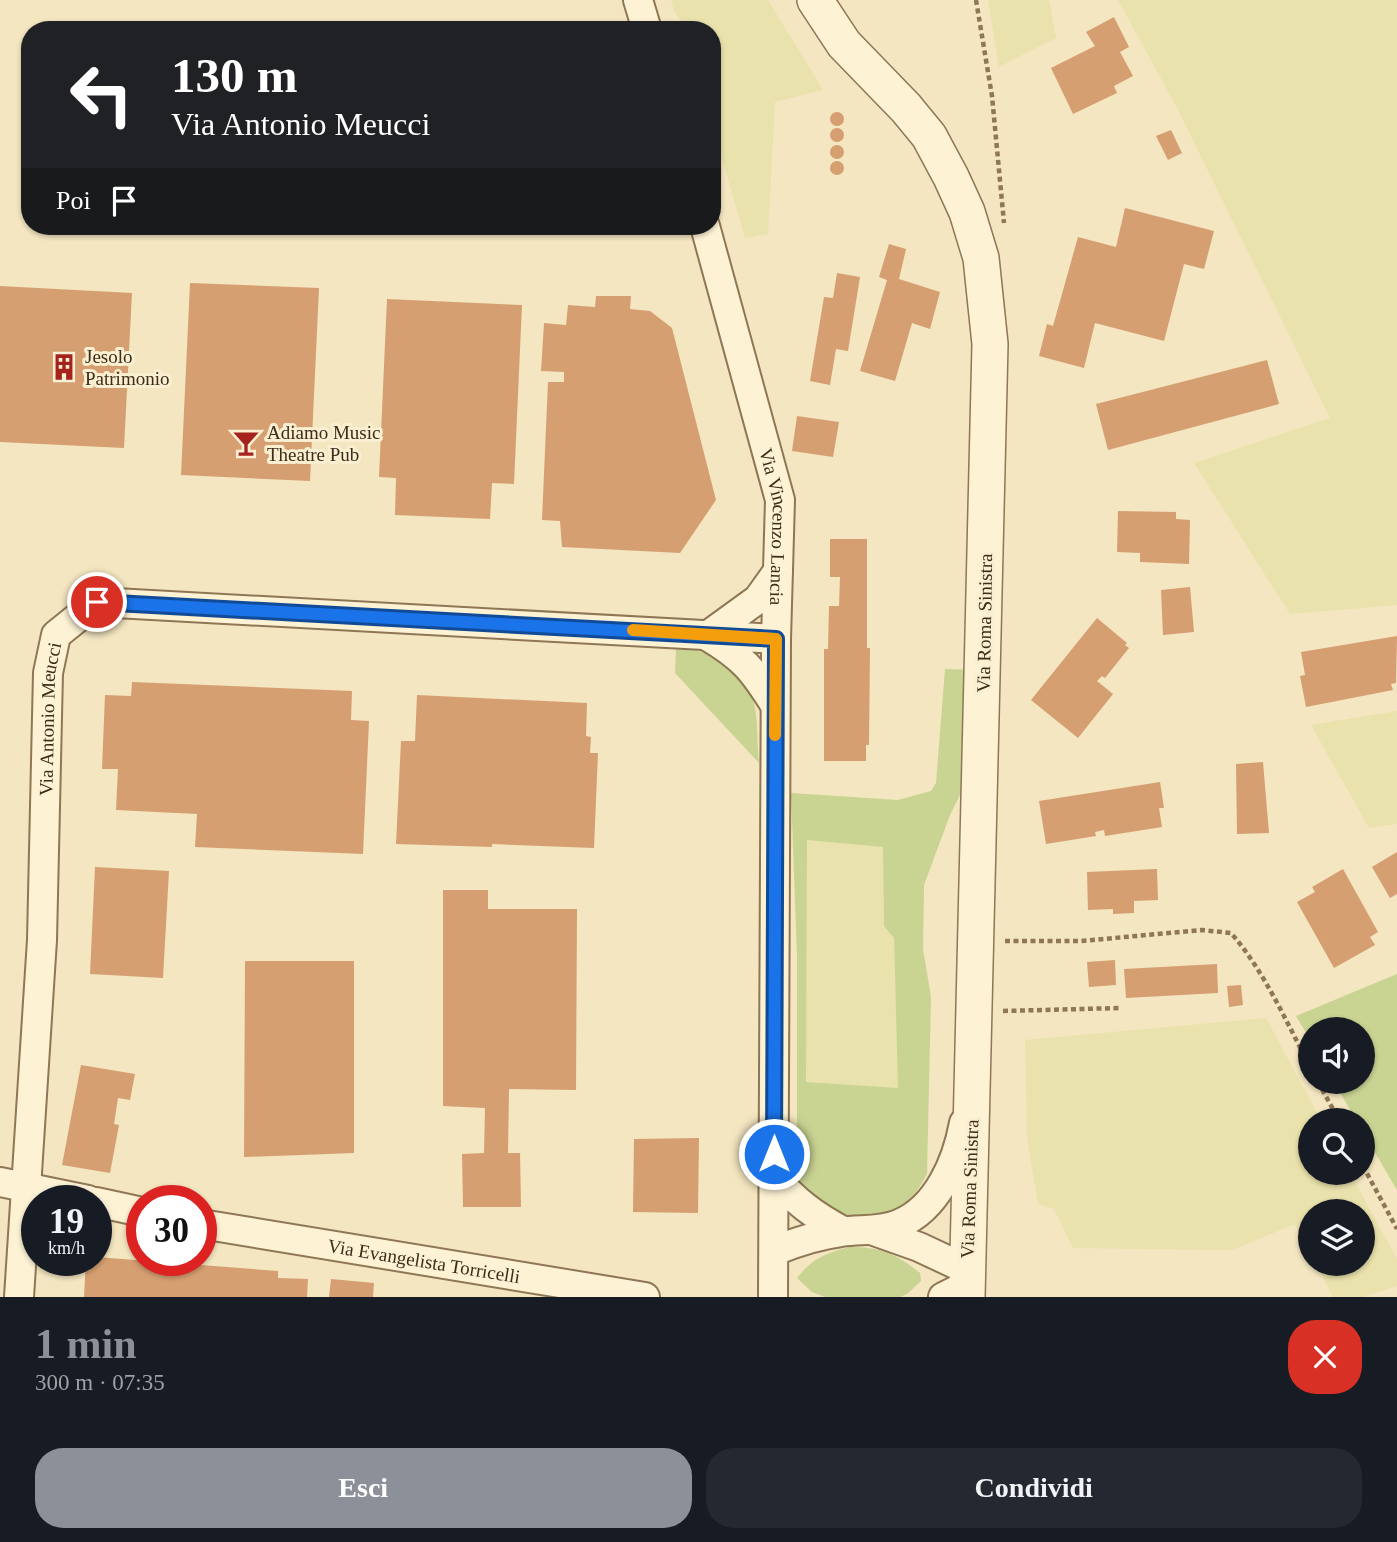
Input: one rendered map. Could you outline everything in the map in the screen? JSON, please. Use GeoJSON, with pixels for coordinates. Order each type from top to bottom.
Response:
{"type":"FeatureCollection","features":[{"type":"Feature","properties":{"kind":"street"},"geometry":{"type":"LineString","coordinates":[[638,0],[644,21]]}},
{"type":"Feature","properties":{"kind":"street","name":"Via Roma Sinistra"},"geometry":{"type":"LineString","coordinates":[[815,1],[844,44],[906,108],[929,136],[967,212],[981,258],[990,344],[973,1079],[961,1287]]}},
{"type":"Feature","properties":{"kind":"street","name":"Via Vincenzo Lancia"},"geometry":{"type":"LineString","coordinates":[[707,235],[780,500],[775,705],[773,1297]]}},
{"type":"Feature","properties":{"kind":"street"},"geometry":{"type":"LineString","coordinates":[[708,636],[758,599],[778,571]]}},
{"type":"Feature","properties":{"kind":"street","name":"Via Antonio Meucci"},"geometry":{"type":"LineString","coordinates":[[19,1297],[12,1185],[42,940],[48,673],[57,635],[97,602],[776,639]]}},
{"type":"Feature","properties":{"kind":"street","name":"Via Antonio Meucci"},"geometry":{"type":"LineString","coordinates":[[708,636],[733,651],[752,670],[775,705]]}},
{"type":"Feature","properties":{"kind":"street"},"geometry":{"type":"LineString","coordinates":[[774,1251],[811,1237],[843,1231],[874,1231],[900,1224],[917,1214],[935,1196],[949,1172],[962,1136],[973,1079]]}},
{"type":"Feature","properties":{"kind":"street"},"geometry":{"type":"LineString","coordinates":[[774,1176],[789,1195],[811,1214],[843,1231]]}},
{"type":"Feature","properties":{"kind":"street","name":"Via Evangelista Torricelli"},"geometry":{"type":"LineString","coordinates":[[217,1226],[645,1297]]}},
{"type":"Feature","properties":{"kind":"street"},"geometry":{"type":"LineString","coordinates":[[874,1231],[919,1247],[961,1287]]}},
{"type":"Feature","properties":{"kind":"path"},"geometry":{"type":"LineString","coordinates":[[975,940],[1081,941],[1202,930],[1231,933],[1244,948],[1265,982],[1298,1044]]}},
{"type":"Feature","properties":{"kind":"path"},"geometry":{"type":"LineString","coordinates":[[974,1012],[1121,1008]]}},
{"type":"Feature","properties":{"kind":"path"},"geometry":{"type":"LineString","coordinates":[[1373,1185],[1397,1229]]}},
{"type":"Feature","properties":{"kind":"shaded area"},"geometry":{"type":"Polygon","coordinates":[[[671,0],[768,0],[823,90],[775,102],[768,234],[745,238],[721,155],[721,21],[681,21],[674,11],[671,0]]]}},
{"type":"Feature","properties":{"kind":"shaded area"},"geometry":{"type":"Polygon","coordinates":[[[988,0],[1049,0],[1056,38],[999,67],[988,0]]]}},
{"type":"Feature","properties":{"kind":"shaded area"},"geometry":{"type":"Polygon","coordinates":[[[1118,0],[1397,0],[1397,605],[1290,614],[1194,463],[1330,418],[1176,106],[1118,0]]]}},
{"type":"Feature","properties":{"kind":"shaded area"},"geometry":{"type":"Polygon","coordinates":[[[1397,711],[1397,824],[1369,828],[1311,725],[1397,711]]]}},
{"type":"Feature","properties":{"kind":"shaded area"},"geometry":{"type":"Polygon","coordinates":[[[807,840],[883,847],[884,926],[894,938],[898,1088],[806,1082],[807,840]]]}},
{"type":"Feature","properties":{"kind":"shaded area"},"geometry":{"type":"Polygon","coordinates":[[[1266,1018],[1298,1077],[1298,1094],[1307,1094],[1315,1108],[1298,1108],[1298,1185],[1357,1185],[1364,1199],[1298,1199],[1298,1229],[1295,1224],[1232,1250],[1073,1248],[1054,1209],[1038,1204],[1027,1137],[1025,1040],[1266,1018]]]}},
{"type":"Feature","properties":{"kind":"shaded area"},"geometry":{"type":"Polygon","coordinates":[[[1375,1219],[1397,1259],[1397,1286],[1363,1297],[1333,1297],[1322,1276],[1375,1276],[1375,1219]]]}},
{"type":"Feature","properties":{"kind":"green space"},"geometry":{"type":"Polygon","coordinates":[[[676,646],[714,657],[744,683],[755,707],[759,763],[675,673],[676,646]]]}},
{"type":"Feature","properties":{"kind":"green space"},"geometry":{"type":"Polygon","coordinates":[[[945,669],[972,670],[965,785],[950,815],[924,885],[923,949],[931,997],[927,1174],[905,1204],[878,1217],[853,1224],[811,1201],[797,1175],[797,956],[791,793],[898,800],[931,791],[936,783],[945,669]],[[807,840],[806,1082],[898,1088],[894,938],[884,926],[883,847],[807,840]]]}},
{"type":"Feature","properties":{"kind":"green space"},"geometry":{"type":"Polygon","coordinates":[[[1397,974],[1397,1190],[1375,1152],[1375,1108],[1349,1108],[1341,1094],[1375,1094],[1375,1017],[1298,1017],[1298,1019],[1296,1016],[1397,974]]]}},
{"type":"Feature","properties":{"kind":"green space"},"geometry":{"type":"Polygon","coordinates":[[[849,1247],[870,1248],[895,1256],[920,1273],[921,1281],[900,1297],[825,1297],[812,1292],[797,1278],[820,1258],[849,1247]]]}},
{"type":"Feature","properties":{"kind":"building"},"geometry":{"type":"Polygon","coordinates":[[[1114,17],[1129,47],[1120,52],[1133,76],[1114,86],[1117,93],[1073,114],[1051,68],[1095,46],[1086,32],[1114,17]]]}},
{"type":"Feature","properties":{"kind":"building"},"geometry":{"type":"Polygon","coordinates":[[[834,112],[840,112],[844,119],[840,126],[834,126],[830,122],[830,116],[834,112]]]}},
{"type":"Feature","properties":{"kind":"building"},"geometry":{"type":"Polygon","coordinates":[[[834,128],[840,128],[844,135],[840,142],[834,142],[830,138],[830,132],[834,128]]]}},
{"type":"Feature","properties":{"kind":"building"},"geometry":{"type":"Polygon","coordinates":[[[1171,130],[1182,153],[1168,160],[1156,136],[1171,130]]]}},
{"type":"Feature","properties":{"kind":"building"},"geometry":{"type":"Polygon","coordinates":[[[834,145],[840,145],[844,152],[840,159],[834,159],[830,155],[830,149],[834,145]]]}},
{"type":"Feature","properties":{"kind":"building"},"geometry":{"type":"Polygon","coordinates":[[[834,161],[840,161],[844,168],[840,175],[834,175],[830,171],[830,165],[834,161]]]}},
{"type":"Feature","properties":{"kind":"building"},"geometry":{"type":"Polygon","coordinates":[[[1125,208],[1214,231],[1204,269],[1184,264],[1164,341],[1095,323],[1084,368],[1039,356],[1047,324],[1053,326],[1078,237],[1116,247],[1125,208]]]}},
{"type":"Feature","properties":{"kind":"building"},"geometry":{"type":"Polygon","coordinates":[[[889,244],[906,249],[899,279],[940,292],[930,329],[912,323],[895,381],[860,371],[887,280],[879,277],[889,244]]]}},
{"type":"Feature","properties":{"kind":"building"},"geometry":{"type":"Polygon","coordinates":[[[837,273],[860,277],[848,351],[836,349],[830,385],[810,381],[824,297],[833,298],[837,273]]]}},
{"type":"Feature","properties":{"kind":"building"},"geometry":{"type":"Polygon","coordinates":[[[190,283],[319,288],[310,481],[181,475],[190,283]]]}},
{"type":"Feature","properties":{"kind":"building","name":"Jesolo Patrimonio"},"geometry":{"type":"Polygon","coordinates":[[[0,286],[132,293],[124,448],[0,442],[0,286]]]}},
{"type":"Feature","properties":{"kind":"building"},"geometry":{"type":"Polygon","coordinates":[[[596,296],[631,296],[630,309],[650,311],[672,328],[716,500],[680,553],[562,547],[560,521],[542,520],[548,382],[564,382],[564,372],[541,371],[544,323],[566,325],[568,305],[595,307],[596,296]]]}},
{"type":"Feature","properties":{"kind":"building"},"geometry":{"type":"Polygon","coordinates":[[[387,299],[522,305],[514,484],[492,483],[490,519],[395,515],[396,478],[379,477],[387,299]]]}},
{"type":"Feature","properties":{"kind":"building"},"geometry":{"type":"Polygon","coordinates":[[[1267,360],[1279,404],[1108,450],[1096,404],[1267,360]]]}},
{"type":"Feature","properties":{"kind":"building"},"geometry":{"type":"Polygon","coordinates":[[[797,416],[839,422],[833,457],[792,451],[797,416]]]}},
{"type":"Feature","properties":{"kind":"building"},"geometry":{"type":"Polygon","coordinates":[[[1118,511],[1176,512],[1176,519],[1190,520],[1189,564],[1140,562],[1140,553],[1117,552],[1118,511]]]}},
{"type":"Feature","properties":{"kind":"building"},"geometry":{"type":"Polygon","coordinates":[[[830,539],[867,539],[867,648],[870,648],[869,745],[866,745],[866,761],[824,761],[824,649],[828,649],[829,606],[839,606],[840,577],[830,577],[830,539]]]}},
{"type":"Feature","properties":{"kind":"building"},"geometry":{"type":"Polygon","coordinates":[[[1190,587],[1194,632],[1163,635],[1161,590],[1190,587]]]}},
{"type":"Feature","properties":{"kind":"building"},"geometry":{"type":"Polygon","coordinates":[[[1097,618],[1127,643],[1125,645],[1129,648],[1105,678],[1102,676],[1097,681],[1113,694],[1078,738],[1031,700],[1097,618]]]}},
{"type":"Feature","properties":{"kind":"building"},"geometry":{"type":"Polygon","coordinates":[[[1397,636],[1396,683],[1391,684],[1393,690],[1306,707],[1300,676],[1305,675],[1301,652],[1397,636]]]}},
{"type":"Feature","properties":{"kind":"building"},"geometry":{"type":"Polygon","coordinates":[[[132,682],[352,691],[351,720],[369,721],[363,854],[195,847],[197,814],[116,810],[118,769],[102,769],[105,695],[131,696],[132,682]]]}},
{"type":"Feature","properties":{"kind":"building"},"geometry":{"type":"Polygon","coordinates":[[[417,695],[587,703],[586,736],[591,737],[590,753],[598,753],[594,848],[396,844],[401,741],[415,741],[417,695]]]}},
{"type":"Feature","properties":{"kind":"building"},"geometry":{"type":"Polygon","coordinates":[[[1263,762],[1269,833],[1237,834],[1236,764],[1263,762]]]}},
{"type":"Feature","properties":{"kind":"building"},"geometry":{"type":"Polygon","coordinates":[[[1160,782],[1164,808],[1159,808],[1162,827],[1105,836],[1104,830],[1095,832],[1096,836],[1046,844],[1039,801],[1160,782]]]}},
{"type":"Feature","properties":{"kind":"building"},"geometry":{"type":"Polygon","coordinates":[[[1397,852],[1397,894],[1390,898],[1372,867],[1397,852]]]}},
{"type":"Feature","properties":{"kind":"building"},"geometry":{"type":"Polygon","coordinates":[[[95,867],[169,871],[163,978],[90,974],[95,867]]]}},
{"type":"Feature","properties":{"kind":"building"},"geometry":{"type":"Polygon","coordinates":[[[1157,869],[1158,900],[1134,901],[1134,913],[1113,914],[1113,909],[1088,910],[1087,872],[1157,869]]]}},
{"type":"Feature","properties":{"kind":"building"},"geometry":{"type":"Polygon","coordinates":[[[1343,869],[1378,932],[1370,937],[1375,945],[1334,968],[1297,902],[1315,892],[1312,887],[1343,869]]]}},
{"type":"Feature","properties":{"kind":"building"},"geometry":{"type":"Polygon","coordinates":[[[443,890],[488,890],[488,909],[577,909],[576,1090],[509,1089],[508,1153],[520,1153],[521,1207],[463,1207],[462,1154],[484,1153],[485,1108],[443,1106],[443,890]]]}},
{"type":"Feature","properties":{"kind":"building"},"geometry":{"type":"Polygon","coordinates":[[[1115,960],[1116,985],[1089,987],[1087,962],[1115,960]]]}},
{"type":"Feature","properties":{"kind":"building"},"geometry":{"type":"Polygon","coordinates":[[[245,961],[354,961],[354,1153],[244,1157],[245,961]]]}},
{"type":"Feature","properties":{"kind":"building"},"geometry":{"type":"Polygon","coordinates":[[[1217,964],[1218,993],[1126,998],[1124,969],[1217,964]]]}},
{"type":"Feature","properties":{"kind":"building"},"geometry":{"type":"Polygon","coordinates":[[[1241,985],[1243,1005],[1229,1007],[1227,986],[1241,985]]]}},
{"type":"Feature","properties":{"kind":"building"},"geometry":{"type":"Polygon","coordinates":[[[81,1065],[135,1074],[130,1100],[118,1098],[114,1124],[119,1125],[110,1173],[62,1165],[81,1065]]]}},
{"type":"Feature","properties":{"kind":"building"},"geometry":{"type":"Polygon","coordinates":[[[699,1138],[698,1213],[633,1212],[634,1139],[699,1138]]]}},
{"type":"Feature","properties":{"kind":"building"},"geometry":{"type":"Polygon","coordinates":[[[112,1258],[126,1259],[126,1276],[217,1276],[217,1266],[278,1271],[278,1278],[308,1279],[307,1297],[84,1297],[85,1276],[112,1276],[112,1258]]]}},
{"type":"Feature","properties":{"kind":"building"},"geometry":{"type":"Polygon","coordinates":[[[331,1279],[374,1283],[373,1297],[329,1297],[331,1279]]]}},
{"type":"Feature","properties":{"kind":"slow traffic"},"geometry":{"type":"LineString","coordinates":[[633,630],[776,639],[775,735]]}},
{"type":"Feature","properties":{"kind":"place","name":"Jesolo Patrimonio"},"geometry":{"type":"Point","coordinates":[64,367]}},
{"type":"Feature","properties":{"kind":"place","name":"Adiamo Music Theatre Pub"},"geometry":{"type":"Point","coordinates":[246,443]}},
{"type":"Feature","properties":{"kind":"route"},"geometry":{"type":"LineString","coordinates":[[97,602],[776,639],[774,1154]]}}]}
